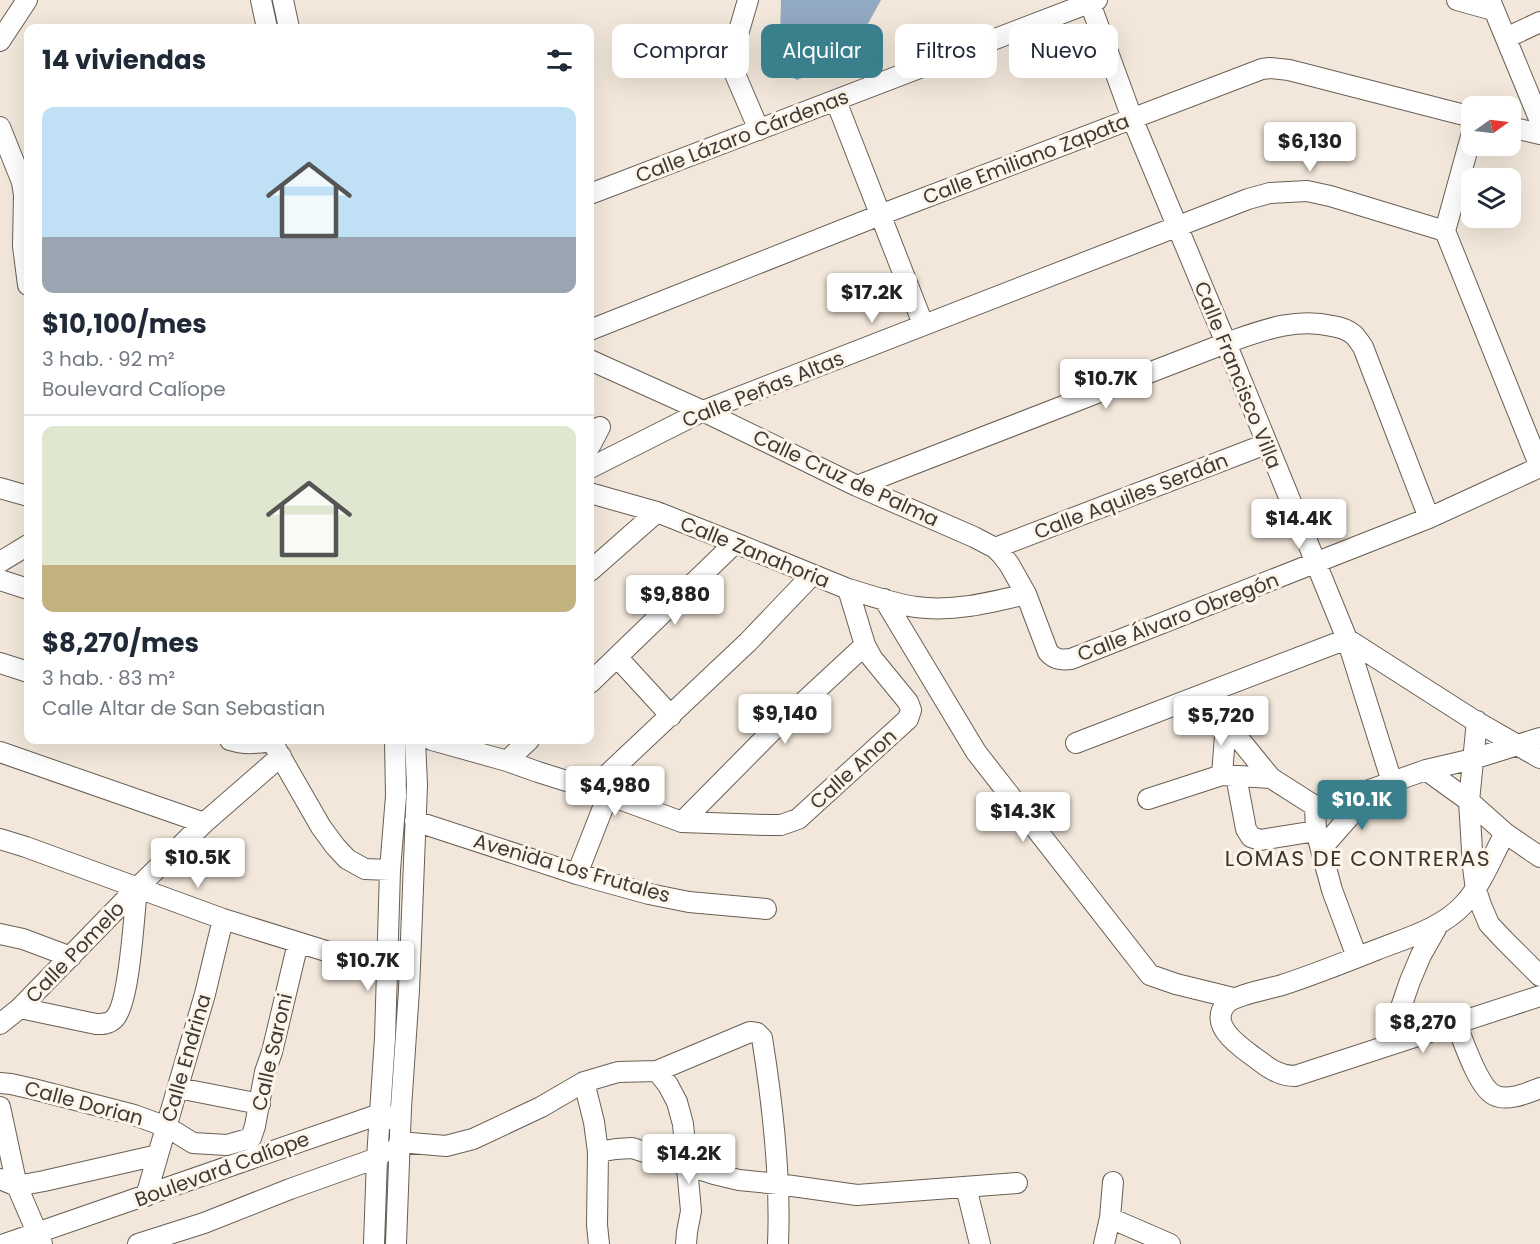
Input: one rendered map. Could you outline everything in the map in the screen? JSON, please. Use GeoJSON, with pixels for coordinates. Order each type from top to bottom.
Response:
{"type":"FeatureCollection","features":[{"type":"Feature","properties":{"kind":"street"},"geometry":{"type":"LineString","coordinates":[[0,41],[27,0]]}},
{"type":"Feature","properties":{"kind":"street"},"geometry":{"type":"LineString","coordinates":[[261,0],[266,24]]}},
{"type":"Feature","properties":{"kind":"street"},"geometry":{"type":"LineString","coordinates":[[283,0],[288,24]]}},
{"type":"Feature","properties":{"kind":"street"},"geometry":{"type":"LineString","coordinates":[[748,0],[736,41],[735,74],[759,130]]}},
{"type":"Feature","properties":{"kind":"street"},"geometry":{"type":"LineString","coordinates":[[1457,0],[1492,5],[1540,121]]}},
{"type":"Feature","properties":{"kind":"street","name":"Calle Lázaro Cárdenas"},"geometry":{"type":"LineString","coordinates":[[594,192],[1093,1]]}},
{"type":"Feature","properties":{"kind":"street","name":"Calle Francisco Villa"},"geometry":{"type":"LineString","coordinates":[[1093,1],[1132,118],[1347,639],[1383,785]]}},
{"type":"Feature","properties":{"kind":"street"},"geometry":{"type":"LineString","coordinates":[[1506,38],[1540,22]]}},
{"type":"Feature","properties":{"kind":"street","name":"Calle Emiliano Zapata"},"geometry":{"type":"LineString","coordinates":[[594,328],[880,215],[1262,69],[1289,70],[1461,114]]}},
{"type":"Feature","properties":{"kind":"street"},"geometry":{"type":"LineString","coordinates":[[836,100],[923,324]]}},
{"type":"Feature","properties":{"kind":"street"},"geometry":{"type":"LineString","coordinates":[[0,127],[22,182],[24,254]]}},
{"type":"Feature","properties":{"kind":"street"},"geometry":{"type":"LineString","coordinates":[[1521,130],[1540,134]]}},
{"type":"Feature","properties":{"kind":"street"},"geometry":{"type":"LineString","coordinates":[[1466,156],[1446,231],[1540,467]]}},
{"type":"Feature","properties":{"kind":"street","name":"Calle Peñas Altas"},"geometry":{"type":"LineString","coordinates":[[594,466],[703,411],[1248,199],[1270,193],[1307,191],[1446,231]]}},
{"type":"Feature","properties":{"kind":"street"},"geometry":{"type":"LineString","coordinates":[[857,486],[1262,331],[1295,323],[1317,322],[1340,327],[1354,335],[1363,347],[1430,518]]}},
{"type":"Feature","properties":{"kind":"street","name":"Calle Cruz de Palma"},"geometry":{"type":"LineString","coordinates":[[594,362],[703,411],[857,486],[995,548],[1010,564],[1026,594],[1048,652]]}},
{"type":"Feature","properties":{"kind":"street"},"geometry":{"type":"LineString","coordinates":[[594,438],[600,427]]}},
{"type":"Feature","properties":{"kind":"street","name":"Calle Aquiles Serdán"},"geometry":{"type":"LineString","coordinates":[[995,548],[1266,444]]}},
{"type":"Feature","properties":{"kind":"street","name":"Calle Álvaro Obregón"},"geometry":{"type":"LineString","coordinates":[[1048,652],[1053,658],[1071,659],[1430,518],[1540,467]]}},
{"type":"Feature","properties":{"kind":"street"},"geometry":{"type":"LineString","coordinates":[[0,488],[24,495]]}},
{"type":"Feature","properties":{"kind":"street","name":"Calle Zanahoria"},"geometry":{"type":"LineString","coordinates":[[594,494],[657,512],[848,589],[865,645],[872,658],[908,702],[911,710],[908,719]]}},
{"type":"Feature","properties":{"kind":"street"},"geometry":{"type":"LineString","coordinates":[[594,567],[657,512]]}},
{"type":"Feature","properties":{"kind":"street"},"geometry":{"type":"LineString","coordinates":[[594,678],[735,543]]}},
{"type":"Feature","properties":{"kind":"street"},"geometry":{"type":"LineString","coordinates":[[0,562],[24,547]]}},
{"type":"Feature","properties":{"kind":"street"},"geometry":{"type":"LineString","coordinates":[[577,874],[600,792],[670,716],[748,642],[812,575]]}},
{"type":"Feature","properties":{"kind":"street"},"geometry":{"type":"LineString","coordinates":[[0,580],[24,588]]}},
{"type":"Feature","properties":{"kind":"street"},"geometry":{"type":"LineString","coordinates":[[848,589],[914,607],[938,609],[973,606],[1026,594]]}},
{"type":"Feature","properties":{"kind":"street"},"geometry":{"type":"LineString","coordinates":[[884,599],[976,753],[1150,975],[1233,998]]}},
{"type":"Feature","properties":{"kind":"street"},"geometry":{"type":"LineString","coordinates":[[1076,743],[1347,639],[1540,758]]}},
{"type":"Feature","properties":{"kind":"street"},"geometry":{"type":"LineString","coordinates":[[447,744],[507,761],[682,822],[769,734],[865,645]]}},
{"type":"Feature","properties":{"kind":"street"},"geometry":{"type":"LineString","coordinates":[[617,657],[670,716]]}},
{"type":"Feature","properties":{"kind":"street"},"geometry":{"type":"LineString","coordinates":[[0,663],[24,671]]}},
{"type":"Feature","properties":{"kind":"street"},"geometry":{"type":"LineString","coordinates":[[1214,691],[1226,723],[1229,776],[1246,829],[1251,837],[1260,840],[1318,840],[1383,785]]}},
{"type":"Feature","properties":{"kind":"street","name":"Calle Anon"},"geometry":{"type":"LineString","coordinates":[[682,822],[781,825],[798,819],[908,719]]}},
{"type":"Feature","properties":{"kind":"street"},"geometry":{"type":"LineString","coordinates":[[1477,721],[1469,801],[1476,890],[1490,924],[1540,976]]}},
{"type":"Feature","properties":{"kind":"street"},"geometry":{"type":"LineString","coordinates":[[1226,723],[1271,778],[1315,806],[1344,799],[1426,770],[1473,759],[1540,738]]}},
{"type":"Feature","properties":{"kind":"street"},"geometry":{"type":"LineString","coordinates":[[252,744],[274,746],[321,827],[347,859],[365,869],[390,870]]}},
{"type":"Feature","properties":{"kind":"street"},"geometry":{"type":"LineString","coordinates":[[374,1244],[385,1038],[390,870],[396,796],[395,744]]}},
{"type":"Feature","properties":{"kind":"street"},"geometry":{"type":"LineString","coordinates":[[396,1244],[398,1144],[409,990],[417,785],[415,744]]}},
{"type":"Feature","properties":{"kind":"street"},"geometry":{"type":"LineString","coordinates":[[507,761],[525,744]]}},
{"type":"Feature","properties":{"kind":"street","name":"Calle Pomelo"},"geometry":{"type":"LineString","coordinates":[[0,1024],[20,1008],[204,823],[274,746]]}},
{"type":"Feature","properties":{"kind":"street"},"geometry":{"type":"LineString","coordinates":[[0,753],[204,823]]}},
{"type":"Feature","properties":{"kind":"street"},"geometry":{"type":"LineString","coordinates":[[1426,770],[1469,801],[1505,833],[1540,857]]}},
{"type":"Feature","properties":{"kind":"street"},"geometry":{"type":"LineString","coordinates":[[1148,799],[1229,776],[1271,778]]}},
{"type":"Feature","properties":{"kind":"street"},"geometry":{"type":"LineString","coordinates":[[1315,806],[1318,840],[1332,890],[1357,957]]}},
{"type":"Feature","properties":{"kind":"street","name":"Avenida Los Frutales"},"geometry":{"type":"LineString","coordinates":[[415,821],[577,874],[649,894],[689,902],[766,909]]}},
{"type":"Feature","properties":{"kind":"street"},"geometry":{"type":"LineString","coordinates":[[1505,833],[1476,890],[1463,905],[1438,925],[1284,984],[1233,998],[1222,1011],[1221,1020],[1229,1038],[1276,1072],[1295,1076],[1540,996]]}},
{"type":"Feature","properties":{"kind":"street"},"geometry":{"type":"LineString","coordinates":[[0,839],[26,846],[223,918],[387,970]]}},
{"type":"Feature","properties":{"kind":"street"},"geometry":{"type":"LineString","coordinates":[[20,1008],[96,1024],[107,1024],[114,1019],[126,989],[137,888]]}},
{"type":"Feature","properties":{"kind":"street","name":"Calle Endrina"},"geometry":{"type":"LineString","coordinates":[[146,1196],[205,994],[223,918]]}},
{"type":"Feature","properties":{"kind":"street"},"geometry":{"type":"LineString","coordinates":[[1388,1045],[1410,981],[1438,925]]}},
{"type":"Feature","properties":{"kind":"street"},"geometry":{"type":"LineString","coordinates":[[0,933],[71,957]]}},
{"type":"Feature","properties":{"kind":"street","name":"Calle Saroni"},"geometry":{"type":"LineString","coordinates":[[250,1158],[265,1072],[272,1052],[298,943]]}},
{"type":"Feature","properties":{"kind":"street"},"geometry":{"type":"LineString","coordinates":[[1455,1023],[1475,1071],[1493,1095],[1514,1097],[1540,1088]]}},
{"type":"Feature","properties":{"kind":"street"},"geometry":{"type":"LineString","coordinates":[[138,1244],[204,1223],[377,1158],[390,1145],[446,1146],[473,1139],[541,1107],[584,1082],[618,1072],[657,1071],[750,1032],[757,1033],[762,1038],[769,1084],[778,1184],[778,1244]]}},
{"type":"Feature","properties":{"kind":"street"},"geometry":{"type":"LineString","coordinates":[[356,1122],[372,1106],[376,1095],[378,1044],[385,1038]]}},
{"type":"Feature","properties":{"kind":"street"},"geometry":{"type":"LineString","coordinates":[[657,1071],[668,1084],[677,1102],[683,1124],[691,1211],[686,1244]]}},
{"type":"Feature","properties":{"kind":"street"},"geometry":{"type":"LineString","coordinates":[[584,1082],[594,1122],[598,1152],[599,1244]]}},
{"type":"Feature","properties":{"kind":"street","name":"Calle Dorian"},"geometry":{"type":"LineString","coordinates":[[0,1083],[134,1114],[167,1127],[193,1143],[227,1145],[253,1132]]}},
{"type":"Feature","properties":{"kind":"street"},"geometry":{"type":"LineString","coordinates":[[178,1088],[260,1104]]}},
{"type":"Feature","properties":{"kind":"street"},"geometry":{"type":"LineString","coordinates":[[0,1107],[8,1183],[40,1238]]}},
{"type":"Feature","properties":{"kind":"street"},"geometry":{"type":"LineString","coordinates":[[380,1114],[388,1116],[398,1144]]}},
{"type":"Feature","properties":{"kind":"street","name":"Boulevard Calíope"},"geometry":{"type":"LineString","coordinates":[[8,1241],[40,1238],[250,1158],[380,1114]]}},
{"type":"Feature","properties":{"kind":"street"},"geometry":{"type":"LineString","coordinates":[[598,1152],[632,1148],[739,1180],[857,1195],[1017,1183]]}},
{"type":"Feature","properties":{"kind":"street"},"geometry":{"type":"LineString","coordinates":[[8,1183],[44,1181],[158,1155]]}},
{"type":"Feature","properties":{"kind":"street"},"geometry":{"type":"LineString","coordinates":[[1104,1244],[1110,1218],[1113,1182]]}},
{"type":"Feature","properties":{"kind":"street"},"geometry":{"type":"LineString","coordinates":[[966,1186],[980,1244]]}},
{"type":"Feature","properties":{"kind":"street"},"geometry":{"type":"LineString","coordinates":[[1110,1218],[1170,1244]]}},
{"type":"Feature","properties":{"kind":"water"},"geometry":{"type":"Polygon","coordinates":[[[781,0],[881,0],[868,24],[780,24],[781,0]]]}},
{"type":"Feature","properties":{"kind":"district","name":"LOMAS DE CONTRERAS"},"geometry":{"type":"Point","coordinates":[1358,858]}}]}
